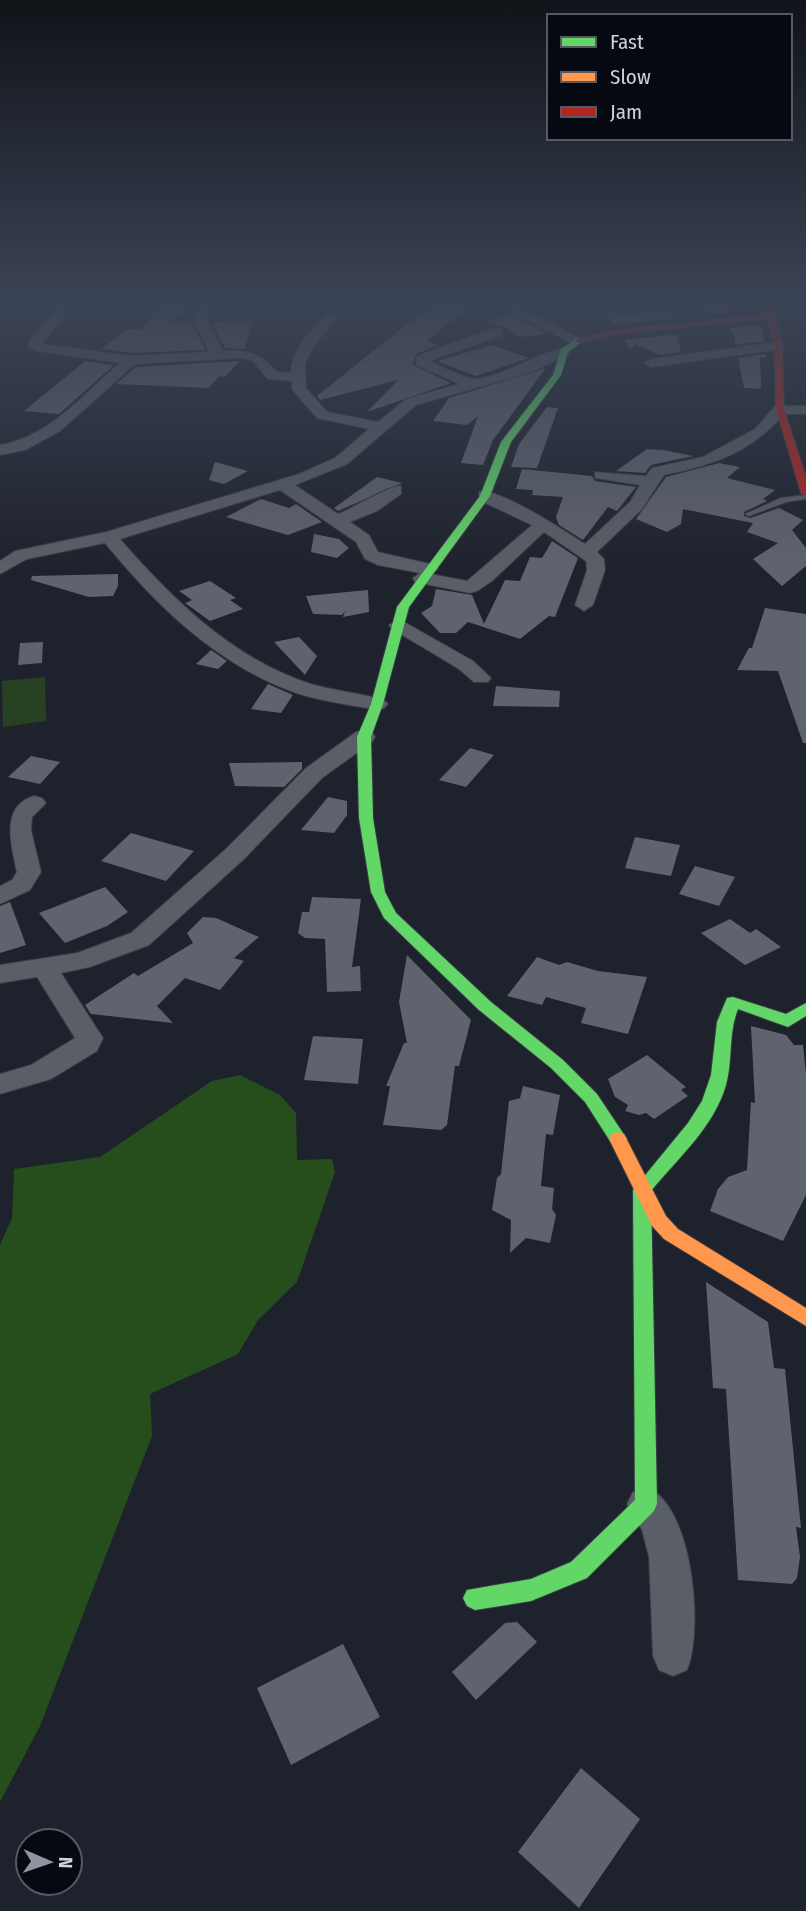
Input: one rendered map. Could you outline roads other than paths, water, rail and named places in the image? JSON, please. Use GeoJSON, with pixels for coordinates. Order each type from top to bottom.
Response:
{"type":"FeatureCollection","features":[{"type":"Feature","properties":{"kind":"main road"},"geometry":{"type":"LineString","coordinates":[[546,389],[506,442],[485,496],[404,607],[377,704],[364,737],[366,818],[378,892],[389,915],[485,1006],[558,1064],[591,1098],[624,1149],[659,1221],[688,1248],[806,1318]]}},
{"type":"Feature","properties":{"kind":"main road"},"geometry":{"type":"LineString","coordinates":[[779,389],[780,410],[806,495]]}},
{"type":"Feature","properties":{"kind":"main road"},"geometry":{"type":"LineString","coordinates":[[475,1598],[530,1590],[579,1570],[646,1504],[642,1190],[693,1133],[702,1117],[716,1087],[721,1041],[733,1002],[788,1021],[806,1008]]}},
{"type":"Feature","properties":{"kind":"street"},"geometry":{"type":"LineString","coordinates":[[0,450],[31,442],[100,389]]}},
{"type":"Feature","properties":{"kind":"street"},"geometry":{"type":"LineString","coordinates":[[299,389],[321,415],[380,427]]}},
{"type":"Feature","properties":{"kind":"street"},"geometry":{"type":"LineString","coordinates":[[0,569],[21,555],[109,537],[282,484],[341,461],[411,402],[454,389]]}},
{"type":"Feature","properties":{"kind":"street"},"geometry":{"type":"LineString","coordinates":[[588,551],[636,505],[658,471],[708,461],[760,432],[780,410],[806,410]]}},
{"type":"Feature","properties":{"kind":"street"},"geometry":{"type":"LineString","coordinates":[[601,475],[652,482]]}},
{"type":"Feature","properties":{"kind":"street"},"geometry":{"type":"LineString","coordinates":[[282,484],[363,539],[371,555],[470,587],[486,578],[543,524]]}},
{"type":"Feature","properties":{"kind":"street"},"geometry":{"type":"LineString","coordinates":[[335,522],[371,507],[395,490]]}},
{"type":"Feature","properties":{"kind":"street"},"geometry":{"type":"LineString","coordinates":[[485,496],[543,524],[588,551],[595,559],[596,570],[584,605]]}},
{"type":"Feature","properties":{"kind":"street"},"geometry":{"type":"LineString","coordinates":[[109,537],[140,575],[201,631],[260,671],[296,686],[377,704]]}},
{"type":"Feature","properties":{"kind":"street"},"geometry":{"type":"LineString","coordinates":[[0,545],[21,555]]}},
{"type":"Feature","properties":{"kind":"street"},"geometry":{"type":"LineString","coordinates":[[399,625],[466,665],[481,678]]}},
{"type":"Feature","properties":{"kind":"street"},"geometry":{"type":"LineString","coordinates":[[0,974],[45,968],[105,954],[140,939],[235,854],[314,773],[364,737]]}},
{"type":"Feature","properties":{"kind":"street"},"geometry":{"type":"LineString","coordinates":[[0,896],[21,885],[29,872],[19,830],[21,815],[34,803]]}},
{"type":"Feature","properties":{"kind":"street"},"geometry":{"type":"LineString","coordinates":[[0,1084],[41,1072],[87,1044],[89,1038],[45,968]]}},
{"type":"Feature","properties":{"kind":"street"},"geometry":{"type":"LineString","coordinates":[[646,1504],[660,1521],[671,1576],[673,1657]]}},
{"type":"Feature","properties":{"kind":"lane"},"geometry":{"type":"LineString","coordinates":[[749,514],[806,495]]}}]}
